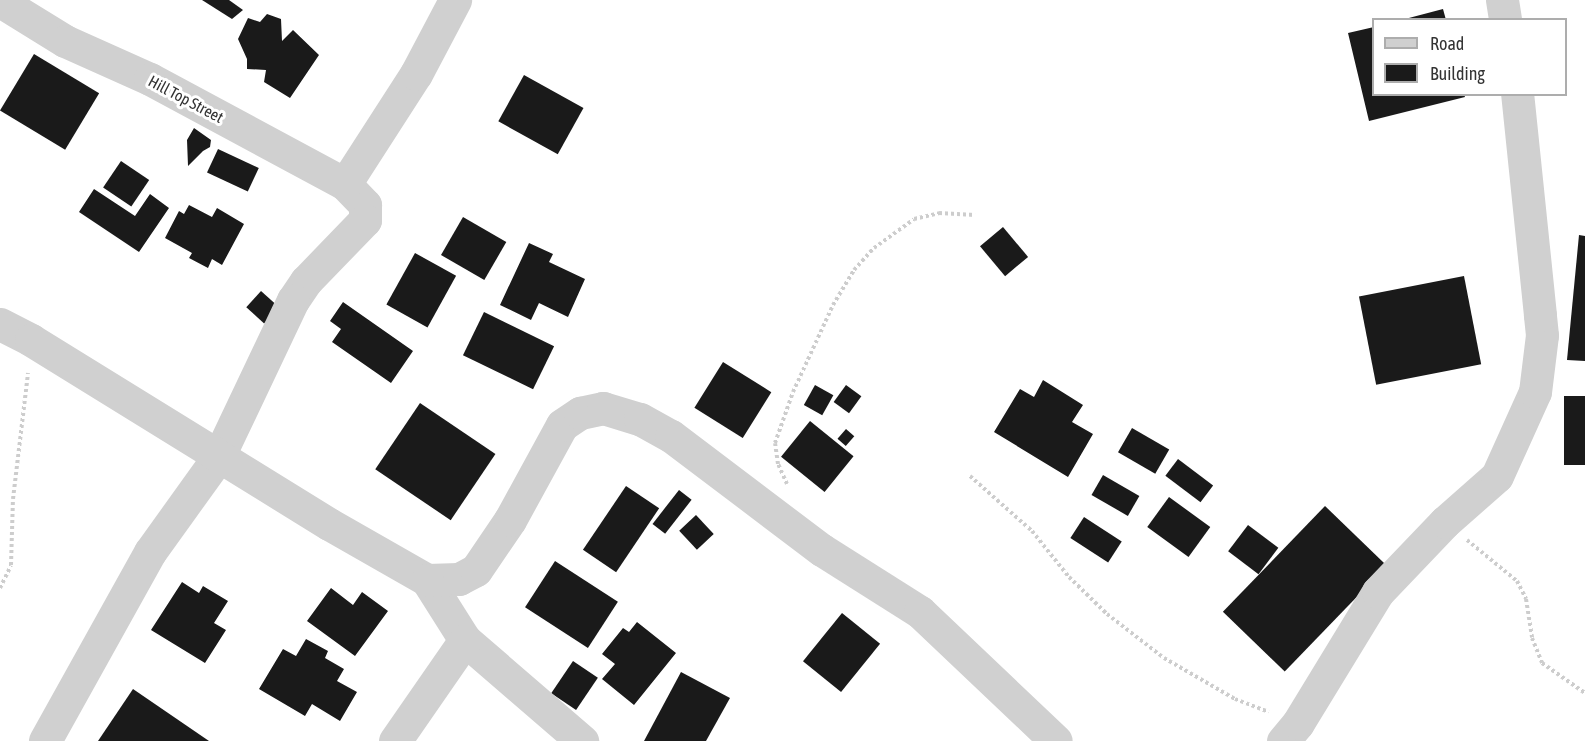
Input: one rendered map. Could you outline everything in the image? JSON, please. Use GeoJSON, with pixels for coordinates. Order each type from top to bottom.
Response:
{"type":"FeatureCollection","features":[{"type":"Feature","properties":{"kind":"street"},"geometry":{"type":"LineString","coordinates":[[45,741],[150,552],[219,456],[293,300],[306,281],[365,220],[355,195],[455,0]]}},
{"type":"Feature","properties":{"kind":"street"},"geometry":{"type":"LineString","coordinates":[[1502,0],[1505,18]]}},
{"type":"Feature","properties":{"kind":"street","name":"Hill Top Street"},"geometry":{"type":"LineString","coordinates":[[0,2],[65,41],[150,79],[355,195]]}},
{"type":"Feature","properties":{"kind":"street"},"geometry":{"type":"LineString","coordinates":[[1291,732],[1378,592],[1444,522],[1497,476],[1535,393],[1542,335],[1517,96]]}},
{"type":"Feature","properties":{"kind":"street"},"geometry":{"type":"LineString","coordinates":[[0,324],[30,340],[329,524],[427,580],[465,640],[582,741]]}},
{"type":"Feature","properties":{"kind":"street"},"geometry":{"type":"LineString","coordinates":[[427,580],[459,579],[476,570],[510,520],[562,425],[580,413],[603,408],[640,419],[671,436],[822,550],[920,612],[1056,741]]}},
{"type":"Feature","properties":{"kind":"street"},"geometry":{"type":"LineString","coordinates":[[395,741],[465,640]]}},
{"type":"Feature","properties":{"kind":"path"},"geometry":{"type":"LineString","coordinates":[[790,526],[789,488],[778,464],[775,443],[793,393],[838,296],[854,270],[874,248],[914,219],[939,213],[975,215]]}},
{"type":"Feature","properties":{"kind":"path"},"geometry":{"type":"LineString","coordinates":[[0,588],[11,565],[13,499],[25,414],[30,340]]}},
{"type":"Feature","properties":{"kind":"path"},"geometry":{"type":"LineString","coordinates":[[970,476],[1032,531],[1069,577],[1107,614],[1156,652],[1291,732]]}},
{"type":"Feature","properties":{"kind":"path"},"geometry":{"type":"LineString","coordinates":[[1444,522],[1517,581],[1526,599],[1532,638],[1542,663],[1585,693]]}},
{"type":"Feature","properties":{"kind":"building"},"geometry":{"type":"Polygon","coordinates":[[[202,0],[229,0],[243,10],[232,19],[202,0]]]}},
{"type":"Feature","properties":{"kind":"building"},"geometry":{"type":"Polygon","coordinates":[[[1443,9],[1445,18],[1409,18],[1443,9]]]}},
{"type":"Feature","properties":{"kind":"building"},"geometry":{"type":"Polygon","coordinates":[[[267,14],[281,19],[282,41],[293,30],[319,55],[290,98],[264,82],[266,70],[247,69],[247,59],[238,39],[248,18],[260,22],[267,14]]]}},
{"type":"Feature","properties":{"kind":"building"},"geometry":{"type":"Polygon","coordinates":[[[1372,27],[1372,96],[1465,97],[1369,121],[1348,33],[1372,27]]]}},
{"type":"Feature","properties":{"kind":"building"},"geometry":{"type":"Polygon","coordinates":[[[34,54],[99,93],[65,150],[0,111],[34,54]]]}},
{"type":"Feature","properties":{"kind":"building"},"geometry":{"type":"Polygon","coordinates":[[[524,75],[583,108],[558,154],[498,121],[524,75]]]}},
{"type":"Feature","properties":{"kind":"building"},"geometry":{"type":"Polygon","coordinates":[[[194,128],[211,140],[210,147],[188,166],[187,140],[194,128]]]}},
{"type":"Feature","properties":{"kind":"building"},"geometry":{"type":"Polygon","coordinates":[[[218,149],[259,168],[248,192],[207,173],[218,149]]]}},
{"type":"Feature","properties":{"kind":"building"},"geometry":{"type":"Polygon","coordinates":[[[121,161],[149,180],[131,207],[103,188],[121,161]]]}},
{"type":"Feature","properties":{"kind":"building"},"geometry":{"type":"Polygon","coordinates":[[[94,189],[135,216],[150,194],[169,208],[139,252],[79,212],[94,189]]]}},
{"type":"Feature","properties":{"kind":"building"},"geometry":{"type":"Polygon","coordinates":[[[189,205],[212,217],[217,208],[244,224],[222,265],[212,259],[208,268],[189,258],[192,253],[165,238],[179,211],[184,214],[189,205]]]}},
{"type":"Feature","properties":{"kind":"building"},"geometry":{"type":"Polygon","coordinates":[[[463,217],[506,242],[484,280],[441,255],[463,217]]]}},
{"type":"Feature","properties":{"kind":"building"},"geometry":{"type":"Polygon","coordinates":[[[1003,227],[1028,257],[1005,276],[980,246],[1003,227]]]}},
{"type":"Feature","properties":{"kind":"building"},"geometry":{"type":"Polygon","coordinates":[[[1579,235],[1585,236],[1585,361],[1567,360],[1579,235]]]}},
{"type":"Feature","properties":{"kind":"building"},"geometry":{"type":"Polygon","coordinates":[[[529,243],[553,254],[549,262],[585,279],[568,317],[539,303],[531,320],[500,305],[529,243]]]}},
{"type":"Feature","properties":{"kind":"building"},"geometry":{"type":"Polygon","coordinates":[[[415,253],[456,276],[428,327],[386,305],[415,253]]]}},
{"type":"Feature","properties":{"kind":"building"},"geometry":{"type":"Polygon","coordinates":[[[1464,276],[1481,364],[1376,385],[1359,296],[1464,276]]]}},
{"type":"Feature","properties":{"kind":"building"},"geometry":{"type":"Polygon","coordinates":[[[261,291],[279,307],[264,323],[246,307],[261,291]]]}},
{"type":"Feature","properties":{"kind":"building"},"geometry":{"type":"Polygon","coordinates":[[[343,302],[413,351],[391,383],[332,342],[341,329],[330,321],[343,302]]]}},
{"type":"Feature","properties":{"kind":"building"},"geometry":{"type":"Polygon","coordinates":[[[484,312],[554,346],[533,389],[463,355],[484,312]]]}},
{"type":"Feature","properties":{"kind":"building"},"geometry":{"type":"Polygon","coordinates":[[[723,362],[771,392],[743,438],[694,408],[723,362]]]}},
{"type":"Feature","properties":{"kind":"building"},"geometry":{"type":"Polygon","coordinates":[[[1043,380],[1083,405],[1072,422],[1093,434],[1068,477],[994,432],[1020,389],[1034,397],[1043,380]]]}},
{"type":"Feature","properties":{"kind":"building"},"geometry":{"type":"Polygon","coordinates":[[[815,385],[833,395],[822,415],[804,405],[815,385]]]}},
{"type":"Feature","properties":{"kind":"building"},"geometry":{"type":"Polygon","coordinates":[[[846,385],[861,396],[849,413],[834,402],[846,385]]]}},
{"type":"Feature","properties":{"kind":"building"},"geometry":{"type":"Polygon","coordinates":[[[1564,396],[1585,396],[1585,465],[1564,465],[1564,396]]]}},
{"type":"Feature","properties":{"kind":"building"},"geometry":{"type":"Polygon","coordinates":[[[420,403],[495,454],[451,520],[375,469],[420,403]]]}},
{"type":"Feature","properties":{"kind":"building"},"geometry":{"type":"Polygon","coordinates":[[[810,421],[854,456],[825,492],[781,457],[810,421]]]}},
{"type":"Feature","properties":{"kind":"building"},"geometry":{"type":"Polygon","coordinates":[[[1132,428],[1169,449],[1155,474],[1118,452],[1132,428]]]}},
{"type":"Feature","properties":{"kind":"building"},"geometry":{"type":"Polygon","coordinates":[[[846,429],[854,436],[846,446],[837,439],[846,429]]]}},
{"type":"Feature","properties":{"kind":"building"},"geometry":{"type":"Polygon","coordinates":[[[1178,459],[1213,485],[1201,502],[1165,476],[1178,459]]]}},
{"type":"Feature","properties":{"kind":"building"},"geometry":{"type":"Polygon","coordinates":[[[1103,475],[1139,496],[1128,516],[1092,495],[1103,475]]]}},
{"type":"Feature","properties":{"kind":"building"},"geometry":{"type":"Polygon","coordinates":[[[626,486],[659,508],[616,572],[583,550],[626,486]]]}},
{"type":"Feature","properties":{"kind":"building"},"geometry":{"type":"Polygon","coordinates":[[[679,490],[692,500],[665,534],[653,524],[679,490]]]}},
{"type":"Feature","properties":{"kind":"building"},"geometry":{"type":"Polygon","coordinates":[[[1169,497],[1210,527],[1189,557],[1147,527],[1169,497]]]}},
{"type":"Feature","properties":{"kind":"building"},"geometry":{"type":"Polygon","coordinates":[[[1325,506],[1387,566],[1285,671],[1223,612],[1325,506]]]}},
{"type":"Feature","properties":{"kind":"building"},"geometry":{"type":"Polygon","coordinates":[[[696,515],[714,534],[697,550],[679,531],[696,515]]]}},
{"type":"Feature","properties":{"kind":"building"},"geometry":{"type":"Polygon","coordinates":[[[1084,517],[1122,542],[1108,562],[1070,538],[1084,517]]]}},
{"type":"Feature","properties":{"kind":"building"},"geometry":{"type":"Polygon","coordinates":[[[1248,525],[1278,548],[1258,574],[1228,551],[1248,525]]]}},
{"type":"Feature","properties":{"kind":"building"},"geometry":{"type":"Polygon","coordinates":[[[555,561],[618,602],[588,648],[525,607],[555,561]]]}},
{"type":"Feature","properties":{"kind":"building"},"geometry":{"type":"Polygon","coordinates":[[[182,582],[199,593],[203,586],[228,601],[214,623],[226,630],[205,663],[151,630],[182,582]]]}},
{"type":"Feature","properties":{"kind":"building"},"geometry":{"type":"Polygon","coordinates":[[[331,588],[353,605],[362,592],[388,611],[355,656],[307,621],[331,588]]]}},
{"type":"Feature","properties":{"kind":"building"},"geometry":{"type":"Polygon","coordinates":[[[842,613],[880,644],[841,692],[803,661],[842,613]]]}},
{"type":"Feature","properties":{"kind":"building"},"geometry":{"type":"Polygon","coordinates":[[[637,622],[676,653],[634,705],[602,679],[615,664],[602,654],[623,628],[629,632],[637,622]]]}},
{"type":"Feature","properties":{"kind":"building"},"geometry":{"type":"Polygon","coordinates":[[[306,639],[328,651],[325,658],[344,669],[337,681],[357,692],[340,721],[312,704],[305,716],[259,689],[283,649],[296,656],[306,639]]]}},
{"type":"Feature","properties":{"kind":"building"},"geometry":{"type":"Polygon","coordinates":[[[573,661],[598,678],[576,710],[551,693],[573,661]]]}},
{"type":"Feature","properties":{"kind":"building"},"geometry":{"type":"Polygon","coordinates":[[[681,672],[730,698],[706,741],[644,741],[681,672]]]}},
{"type":"Feature","properties":{"kind":"building"},"geometry":{"type":"Polygon","coordinates":[[[133,689],[209,741],[98,741],[133,689]]]}}]}
